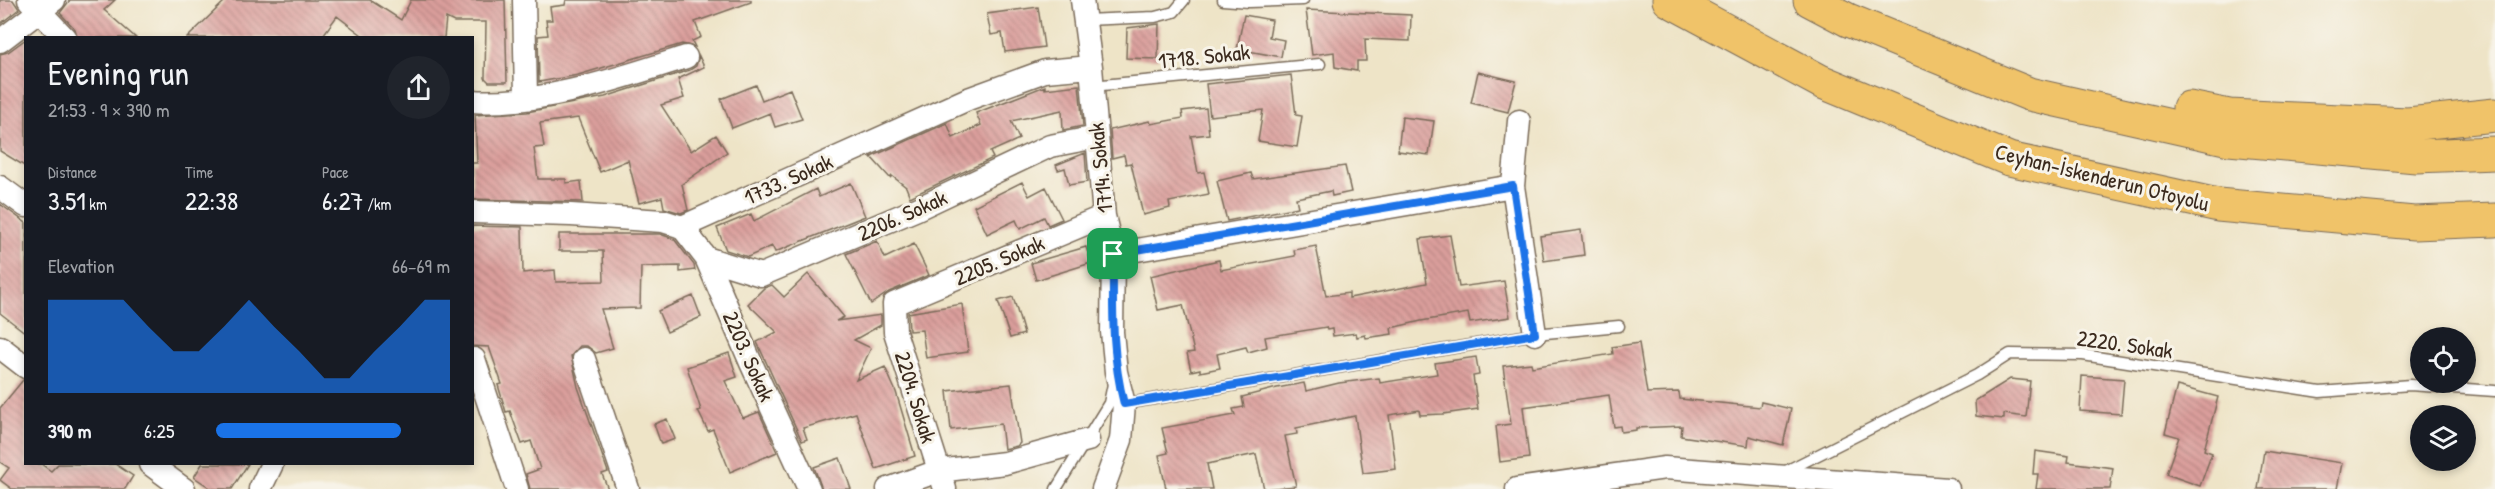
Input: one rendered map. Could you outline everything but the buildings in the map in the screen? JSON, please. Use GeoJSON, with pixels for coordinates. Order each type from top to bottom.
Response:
{"type":"FeatureCollection","features":[{"type":"Feature","properties":{"kind":"highway","name":"Ceyhan-İskenderun Otoyolu"},"geometry":{"type":"LineString","coordinates":[[1669,0],[1820,81],[2009,159],[2218,205],[2414,223],[2495,220]]}},
{"type":"Feature","properties":{"kind":"highway"},"geometry":{"type":"LineString","coordinates":[[1810,0],[1848,20],[2029,94],[2229,139],[2416,156],[2495,153]]}},
{"type":"Feature","properties":{"kind":"highway"},"geometry":{"type":"LineString","coordinates":[[1848,20],[2038,80],[2229,116],[2408,123],[2495,115]]}},
{"type":"Feature","properties":{"kind":"highway"},"geometry":{"type":"LineString","coordinates":[[2009,159],[2217,216],[2412,238],[2495,237]]}},
{"type":"Feature","properties":{"kind":"street"},"geometry":{"type":"LineString","coordinates":[[524,0],[526,97]]}},
{"type":"Feature","properties":{"kind":"street"},"geometry":{"type":"LineString","coordinates":[[0,41],[40,4],[64,36]]}},
{"type":"Feature","properties":{"kind":"street","name":"1714. Sokak"},"geometry":{"type":"LineString","coordinates":[[1083,10],[1092,77],[1104,216],[1113,254],[1112,332],[1116,372],[1124,404],[1121,440],[1114,465],[1103,489]]}},
{"type":"Feature","properties":{"kind":"street"},"geometry":{"type":"LineString","coordinates":[[474,101],[526,97],[599,84],[686,57]]}},
{"type":"Feature","properties":{"kind":"street","name":"1733. Sokak"},"geometry":{"type":"LineString","coordinates":[[682,226],[968,99],[1045,71],[1092,77]]}},
{"type":"Feature","properties":{"kind":"street"},"geometry":{"type":"LineString","coordinates":[[1519,121],[1513,186],[1535,334]]}},
{"type":"Feature","properties":{"kind":"street","name":"2206. Sokak"},"geometry":{"type":"LineString","coordinates":[[706,258],[761,275],[927,204],[1050,146],[1097,137]]}},
{"type":"Feature","properties":{"kind":"street"},"geometry":{"type":"LineString","coordinates":[[1113,254],[1513,186]]}},
{"type":"Feature","properties":{"kind":"street"},"geometry":{"type":"LineString","coordinates":[[0,187],[24,205]]}},
{"type":"Feature","properties":{"kind":"street"},"geometry":{"type":"LineString","coordinates":[[474,212],[606,217],[663,221],[682,226]]}},
{"type":"Feature","properties":{"kind":"street","name":"2205. Sokak"},"geometry":{"type":"LineString","coordinates":[[894,304],[1104,216]]}},
{"type":"Feature","properties":{"kind":"street","name":"2203. Sokak"},"geometry":{"type":"LineString","coordinates":[[682,226],[706,258],[751,363],[810,489]]}},
{"type":"Feature","properties":{"kind":"street","name":"2204. Sokak"},"geometry":{"type":"LineString","coordinates":[[894,304],[895,332],[942,480]]}},
{"type":"Feature","properties":{"kind":"street"},"geometry":{"type":"LineString","coordinates":[[0,347],[24,365]]}},
{"type":"Feature","properties":{"kind":"street"},"geometry":{"type":"LineString","coordinates":[[474,359],[517,489]]}},
{"type":"Feature","properties":{"kind":"street"},"geometry":{"type":"LineString","coordinates":[[584,359],[628,489]]}},
{"type":"Feature","properties":{"kind":"street"},"geometry":{"type":"LineString","coordinates":[[888,489],[942,480],[1088,440]]}},
{"type":"Feature","properties":{"kind":"street"},"geometry":{"type":"LineString","coordinates":[[151,465],[184,489]]}},
{"type":"Feature","properties":{"kind":"street"},"geometry":{"type":"LineString","coordinates":[[260,489],[272,465]]}},
{"type":"Feature","properties":{"kind":"street"},"geometry":{"type":"LineString","coordinates":[[1516,489],[1665,468],[1948,489]]}},
{"type":"Feature","properties":{"kind":"lane"},"geometry":{"type":"LineString","coordinates":[[1083,10],[1155,17],[1174,12],[1184,0]]}},
{"type":"Feature","properties":{"kind":"lane"},"geometry":{"type":"LineString","coordinates":[[1223,0],[1249,2],[1303,0]]}},
{"type":"Feature","properties":{"kind":"lane","name":"1718. Sokak"},"geometry":{"type":"LineString","coordinates":[[1092,77],[1320,64]]}},
{"type":"Feature","properties":{"kind":"lane"},"geometry":{"type":"LineString","coordinates":[[1124,404],[1535,334],[1619,326]]}},
{"type":"Feature","properties":{"kind":"lane","name":"2220. Sokak"},"geometry":{"type":"LineString","coordinates":[[1777,476],[1977,375],[2010,354],[2084,355],[2320,392],[2410,385],[2495,391]]}},
{"type":"Feature","properties":{"kind":"lane","name":"1714. Sokak"},"geometry":{"type":"LineString","coordinates":[[1056,489],[1109,403],[1116,372]]}},
{"type":"Feature","properties":{"kind":"route"},"geometry":{"type":"LineString","coordinates":[[1513,186],[1535,334],[1124,404],[1116,372],[1112,332],[1113,254],[1513,186]]}}]}
